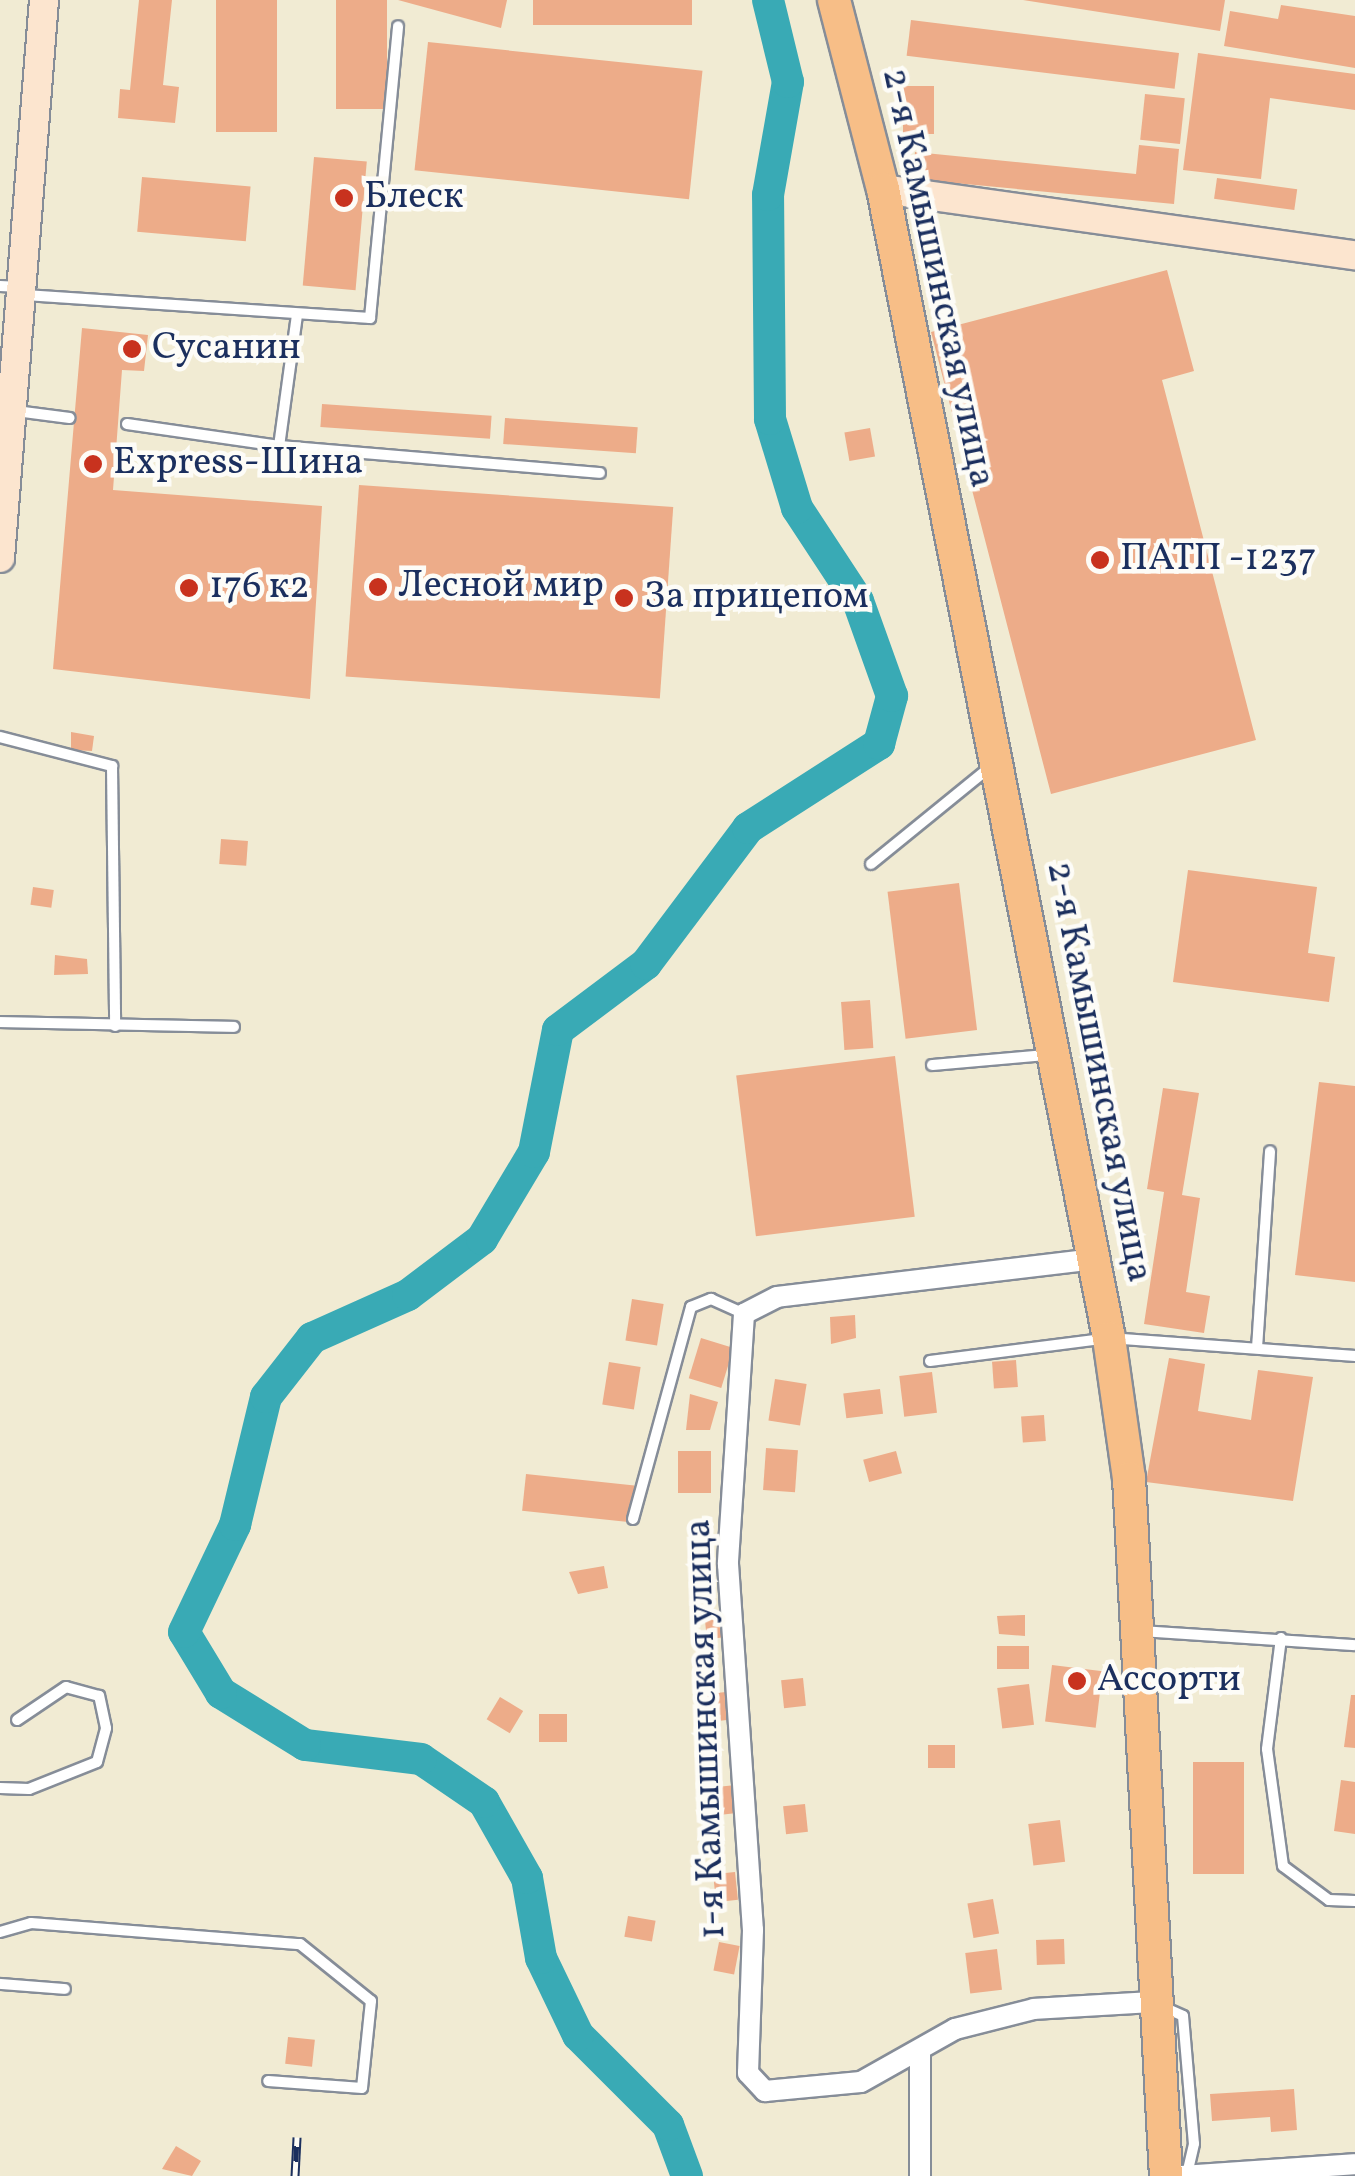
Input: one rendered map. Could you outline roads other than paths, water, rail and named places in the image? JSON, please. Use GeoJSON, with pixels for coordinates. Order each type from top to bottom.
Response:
{"type":"FeatureCollection","features":[{"type":"Feature","properties":{"kind":"main road","name":"2-я Камышинская улица"},"geometry":{"type":"LineString","coordinates":[[834,0],[883,189],[994,764],[1058,1054],[1110,1338],[1130,1478],[1151,2002],[1166,2176]]}},
{"type":"Feature","properties":{"kind":"street"},"geometry":{"type":"LineString","coordinates":[[0,558],[17,290],[44,0]]}},
{"type":"Feature","properties":{"kind":"street"},"geometry":{"type":"LineString","coordinates":[[883,189],[1355,255]]}},
{"type":"Feature","properties":{"kind":"street"},"geometry":{"type":"LineString","coordinates":[[744,1314],[777,1297],[1095,1259]]}},
{"type":"Feature","properties":{"kind":"street","name":"1-я Камышинская улица"},"geometry":{"type":"LineString","coordinates":[[744,1314],[728,1564],[753,1930],[748,2072],[765,2090],[792,2092],[861,2082],[920,2055],[956,2029],[1034,2009],[1151,2002]]}},
{"type":"Feature","properties":{"kind":"street"},"geometry":{"type":"LineString","coordinates":[[920,2055],[920,2176]]}},
{"type":"Feature","properties":{"kind":"street"},"geometry":{"type":"LineString","coordinates":[[1184,2175],[1355,2164]]}},
{"type":"Feature","properties":{"kind":"lane"},"geometry":{"type":"LineString","coordinates":[[17,290],[297,316],[370,318],[398,26]]}},
{"type":"Feature","properties":{"kind":"lane"},"geometry":{"type":"LineString","coordinates":[[280,446],[297,316]]}},
{"type":"Feature","properties":{"kind":"lane"},"geometry":{"type":"LineString","coordinates":[[10,427],[70,418]]}},
{"type":"Feature","properties":{"kind":"lane"},"geometry":{"type":"LineString","coordinates":[[127,424],[280,446],[600,473]]}},
{"type":"Feature","properties":{"kind":"lane"},"geometry":{"type":"LineString","coordinates":[[0,737],[112,766],[115,1026]]}},
{"type":"Feature","properties":{"kind":"lane"},"geometry":{"type":"LineString","coordinates":[[871,864],[994,764]]}},
{"type":"Feature","properties":{"kind":"lane"},"geometry":{"type":"LineString","coordinates":[[0,1022],[234,1026]]}},
{"type":"Feature","properties":{"kind":"lane"},"geometry":{"type":"LineString","coordinates":[[932,1066],[1058,1054]]}},
{"type":"Feature","properties":{"kind":"lane"},"geometry":{"type":"LineString","coordinates":[[1257,1348],[1270,1152]]}},
{"type":"Feature","properties":{"kind":"lane"},"geometry":{"type":"LineString","coordinates":[[634,1519],[690,1307],[711,1299],[744,1314]]}},
{"type":"Feature","properties":{"kind":"lane"},"geometry":{"type":"LineString","coordinates":[[930,1361],[1110,1338],[1355,1356]]}},
{"type":"Feature","properties":{"kind":"lane"},"geometry":{"type":"LineString","coordinates":[[1136,1631],[1355,1645]]}},
{"type":"Feature","properties":{"kind":"lane"},"geometry":{"type":"LineString","coordinates":[[1282,1638],[1267,1749],[1283,1866],[1329,1900],[1355,1901]]}},
{"type":"Feature","properties":{"kind":"lane"},"geometry":{"type":"LineString","coordinates":[[0,1788],[29,1790],[98,1762],[106,1728],[99,1696],[66,1686],[18,1720]]}},
{"type":"Feature","properties":{"kind":"lane"},"geometry":{"type":"LineString","coordinates":[[0,1932],[31,1923],[300,1944],[370,2001],[362,2088],[268,2081]]}},
{"type":"Feature","properties":{"kind":"lane"},"geometry":{"type":"LineString","coordinates":[[0,1984],[65,1989]]}},
{"type":"Feature","properties":{"kind":"lane"},"geometry":{"type":"LineString","coordinates":[[1151,2002],[1183,2016],[1194,2144],[1184,2175]]}},
{"type":"Feature","properties":{"kind":"waterway"},"geometry":{"type":"LineString","coordinates":[[687,2176],[668,2125],[578,2035],[541,1958],[527,1878],[484,1802],[421,1759],[305,1745],[221,1693],[184,1632],[235,1525],[266,1397],[312,1338],[408,1295],[482,1239],[534,1152],[558,1030],[646,964],[748,828],[879,744],[892,696],[858,601],[797,508],[770,419],[768,195],[788,82],[768,0]]}},
{"type":"Feature","properties":{"kind":"railway"},"geometry":{"type":"LineString","coordinates":[[295,2176],[297,2137]]}},
{"type":"Feature","properties":{"kind":"place","name":"Блеск"},"geometry":{"type":"Point","coordinates":[344,198]}},
{"type":"Feature","properties":{"kind":"place","name":"Сусанин"},"geometry":{"type":"Point","coordinates":[132,349]}},
{"type":"Feature","properties":{"kind":"place","name":"Express-Шина"},"geometry":{"type":"Point","coordinates":[93,464]}},
{"type":"Feature","properties":{"kind":"place","name":"ПАТП -1237"},"geometry":{"type":"Point","coordinates":[1100,560]}},
{"type":"Feature","properties":{"kind":"place","name":"Лесной мир"},"geometry":{"type":"Point","coordinates":[378,587]}},
{"type":"Feature","properties":{"kind":"place","name":"176 к2"},"geometry":{"type":"Point","coordinates":[189,588]}},
{"type":"Feature","properties":{"kind":"place","name":"За прицепом"},"geometry":{"type":"Point","coordinates":[624,598]}},
{"type":"Feature","properties":{"kind":"place","name":"Ассорти"},"geometry":{"type":"Point","coordinates":[1077,1681]}}]}
